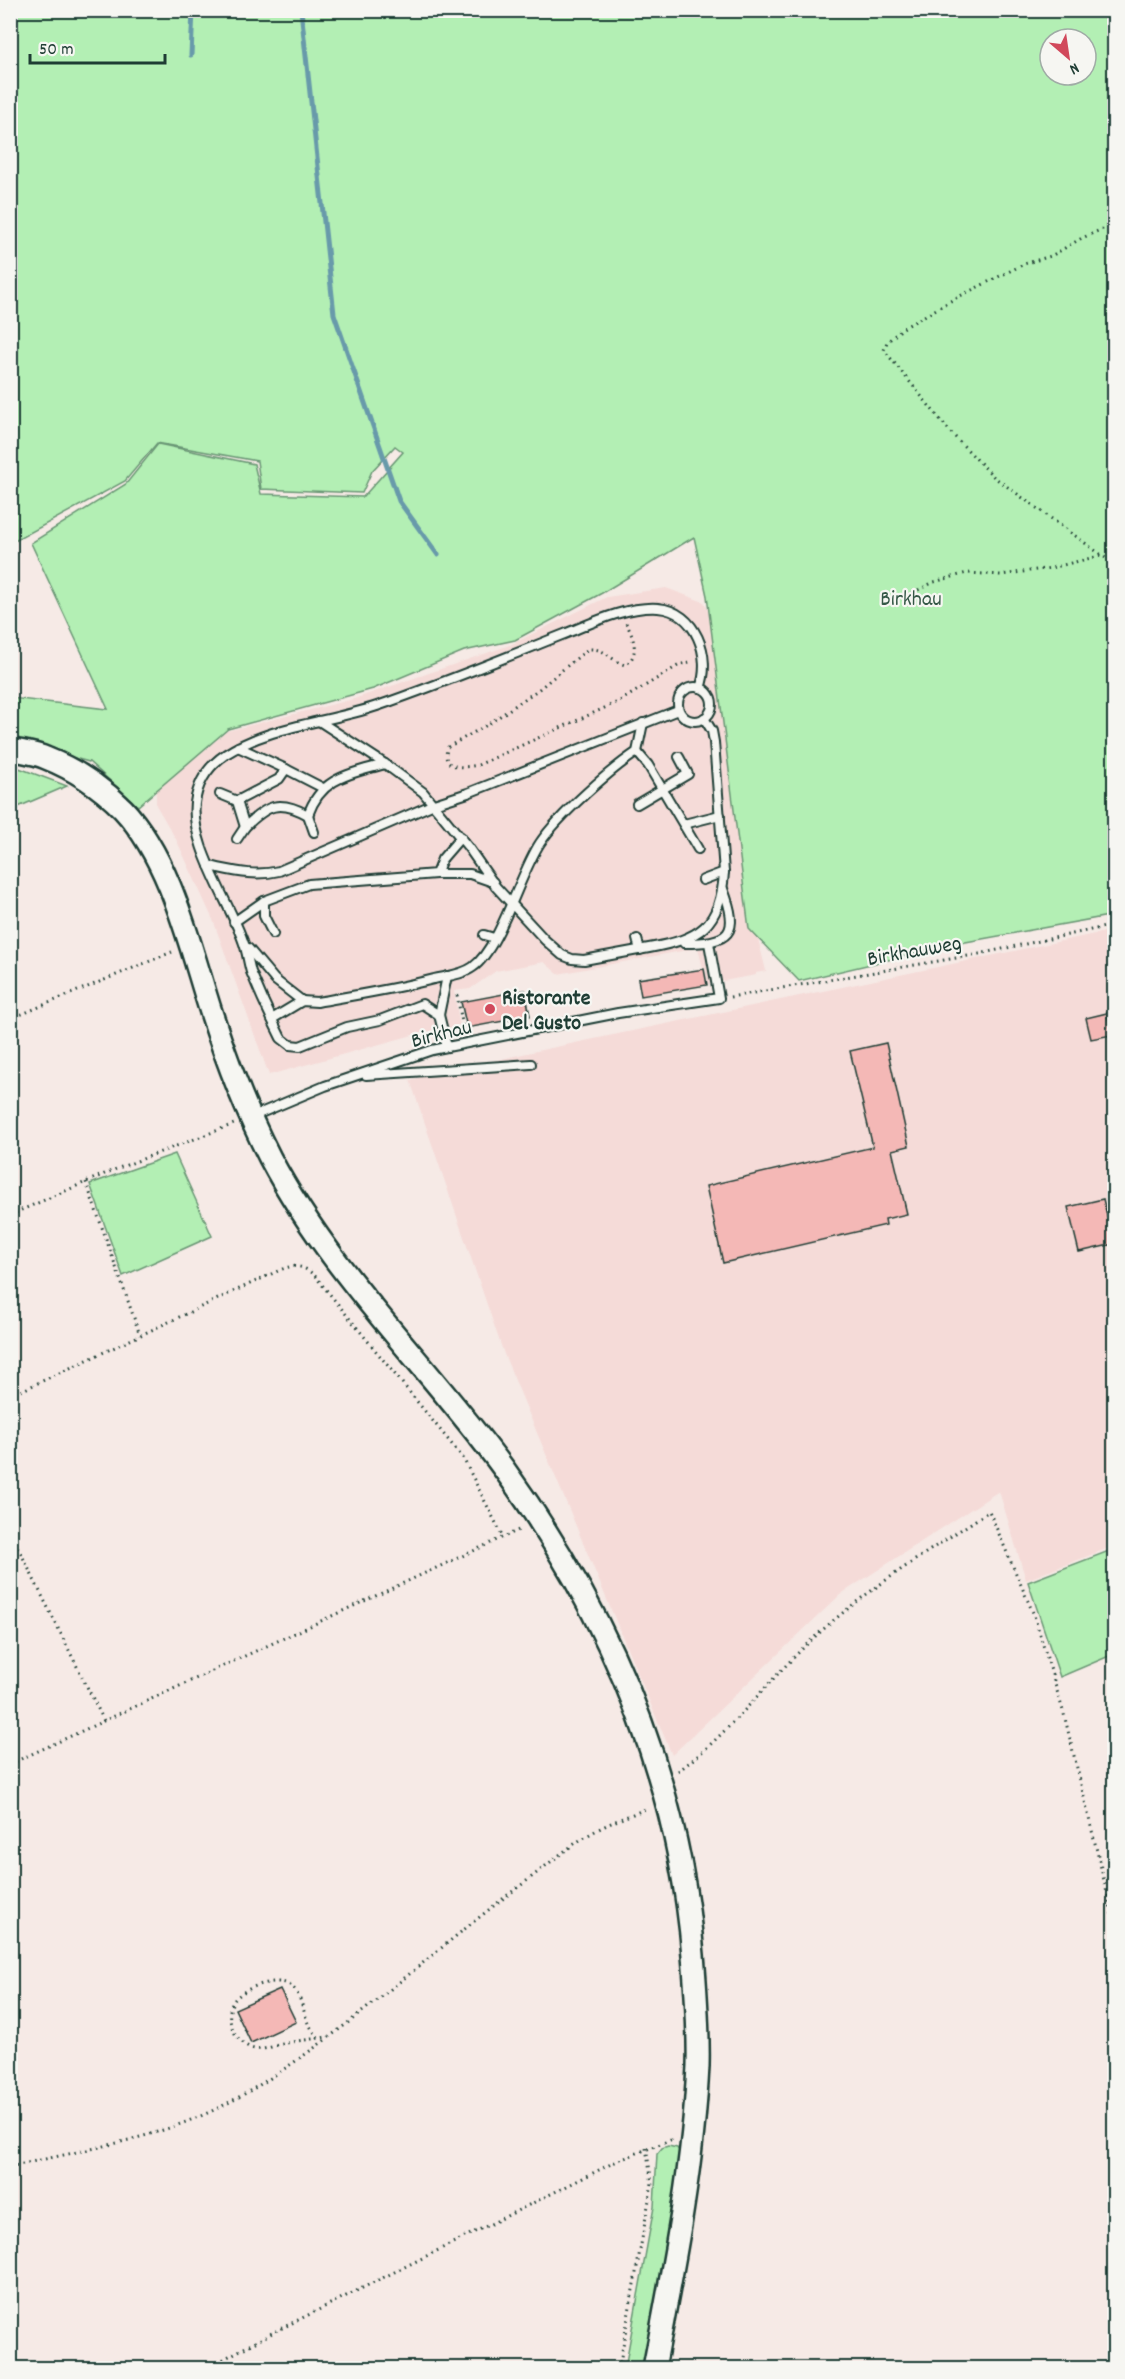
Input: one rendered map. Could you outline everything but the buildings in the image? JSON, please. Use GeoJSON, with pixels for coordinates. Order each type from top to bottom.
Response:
{"type":"FeatureCollection","features":[{"type":"Feature","properties":{"kind":"street"},"geometry":{"type":"LineString","coordinates":[[10,749],[46,758],[91,782],[125,811],[152,850],[175,899],[230,1068],[250,1117],[291,1197],[323,1244],[499,1463],[552,1539],[601,1626],[643,1724],[664,1792],[679,1853],[690,1920],[696,1985],[698,2060],[694,2132],[679,2237],[654,2368]]}},
{"type":"Feature","properties":{"kind":"lane"},"geometry":{"type":"LineString","coordinates":[[439,1015],[422,1004],[300,1046],[290,1045],[281,1038],[251,970],[243,942],[209,866],[196,824],[196,797],[212,764],[238,747],[272,733],[375,706],[620,614],[660,608],[677,615],[696,633],[703,649],[705,666],[700,688]]}},
{"type":"Feature","properties":{"kind":"lane"},"geometry":{"type":"LineString","coordinates":[[694,687],[700,688],[706,691],[712,702],[709,714],[692,722],[681,715],[677,704],[682,692],[694,687]]}},
{"type":"Feature","properties":{"kind":"lane"},"geometry":{"type":"LineString","coordinates":[[209,866],[251,875],[264,875],[279,871],[434,804],[468,793],[678,710]]}},
{"type":"Feature","properties":{"kind":"lane"},"geometry":{"type":"LineString","coordinates":[[676,943],[703,930],[712,920],[723,889],[724,872],[714,742],[712,731],[704,718]]}},
{"type":"Feature","properties":{"kind":"lane"},"geometry":{"type":"LineString","coordinates":[[319,721],[423,792],[493,882],[545,940],[562,955],[584,960],[676,943],[709,943],[719,940],[730,928],[732,911],[723,889]]}},
{"type":"Feature","properties":{"kind":"lane"},"geometry":{"type":"LineString","coordinates":[[243,942],[254,958],[275,980],[302,1001],[317,1002],[405,986],[473,967],[483,957],[494,938],[541,842],[567,812],[622,762],[637,752],[643,723]]}},
{"type":"Feature","properties":{"kind":"lane"},"geometry":{"type":"LineString","coordinates":[[238,747],[322,788]]}},
{"type":"Feature","properties":{"kind":"lane"},"geometry":{"type":"LineString","coordinates":[[637,752],[663,788],[698,849]]}},
{"type":"Feature","properties":{"kind":"lane"},"geometry":{"type":"LineString","coordinates":[[637,804],[688,774],[680,758]]}},
{"type":"Feature","properties":{"kind":"lane"},"geometry":{"type":"LineString","coordinates":[[314,832],[308,815],[313,800],[322,788],[348,774],[385,764]]}},
{"type":"Feature","properties":{"kind":"lane"},"geometry":{"type":"LineString","coordinates":[[220,794],[237,801],[279,780],[286,769]]}},
{"type":"Feature","properties":{"kind":"lane"},"geometry":{"type":"LineString","coordinates":[[237,801],[245,827]]}},
{"type":"Feature","properties":{"kind":"lane"},"geometry":{"type":"LineString","coordinates":[[237,839],[258,814],[274,805],[296,808],[308,815]]}},
{"type":"Feature","properties":{"kind":"lane"},"geometry":{"type":"LineString","coordinates":[[684,824],[720,815]]}},
{"type":"Feature","properties":{"kind":"lane"},"geometry":{"type":"LineString","coordinates":[[436,874],[442,859],[460,837]]}},
{"type":"Feature","properties":{"kind":"lane"},"geometry":{"type":"LineString","coordinates":[[703,880],[724,872]]}},
{"type":"Feature","properties":{"kind":"lane"},"geometry":{"type":"LineString","coordinates":[[234,922],[264,901],[309,884],[436,874],[470,874],[493,882]]}},
{"type":"Feature","properties":{"kind":"lane"},"geometry":{"type":"LineString","coordinates":[[264,901],[264,916],[273,934]]}},
{"type":"Feature","properties":{"kind":"lane"},"geometry":{"type":"LineString","coordinates":[[484,935],[494,938]]}},
{"type":"Feature","properties":{"kind":"lane"},"geometry":{"type":"LineString","coordinates":[[637,939],[640,950]]}},
{"type":"Feature","properties":{"kind":"lane"},"geometry":{"type":"LineString","coordinates":[[709,943],[719,998]]}},
{"type":"Feature","properties":{"kind":"lane"},"geometry":{"type":"LineString","coordinates":[[447,976],[439,1015],[447,1047]]}},
{"type":"Feature","properties":{"kind":"lane","name":"Birkhau"},"geometry":{"type":"LineString","coordinates":[[250,1117],[352,1076],[447,1047],[618,1013],[719,998]]}},
{"type":"Feature","properties":{"kind":"lane"},"geometry":{"type":"LineString","coordinates":[[272,1019],[302,1001]]}},
{"type":"Feature","properties":{"kind":"lane"},"geometry":{"type":"LineString","coordinates":[[352,1076],[531,1064]]}},
{"type":"Feature","properties":{"kind":"path"},"geometry":{"type":"LineString","coordinates":[[1114,224],[1082,238],[1051,256],[1024,264],[954,299],[903,328],[887,342],[884,350],[952,434],[994,477],[1114,564]]}},
{"type":"Feature","properties":{"kind":"path"},"geometry":{"type":"LineString","coordinates":[[902,598],[934,582],[967,573],[1001,574],[1051,568],[1103,555]]}},
{"type":"Feature","properties":{"kind":"path"},"geometry":{"type":"LineString","coordinates":[[620,614],[632,635],[635,648],[630,661],[625,664],[617,662],[604,651],[588,649],[539,689],[487,725],[448,747],[446,753],[448,760],[454,766],[462,768],[478,765],[620,701],[681,664],[705,666]]}},
{"type":"Feature","properties":{"kind":"path","name":"Birkhauweg"},"geometry":{"type":"LineString","coordinates":[[719,998],[979,954],[1114,925]]}},
{"type":"Feature","properties":{"kind":"path"},"geometry":{"type":"LineString","coordinates":[[10,1019],[166,954]]}},
{"type":"Feature","properties":{"kind":"path"},"geometry":{"type":"LineString","coordinates":[[10,1215],[86,1182],[250,1117]]}},
{"type":"Feature","properties":{"kind":"path"},"geometry":{"type":"LineString","coordinates":[[86,1182],[140,1335]]}},
{"type":"Feature","properties":{"kind":"path"},"geometry":{"type":"LineString","coordinates":[[10,1396],[289,1266],[298,1265],[307,1269],[463,1458],[503,1537],[10,1764]]}},
{"type":"Feature","properties":{"kind":"path"},"geometry":{"type":"LineString","coordinates":[[10,2167],[184,2123],[243,2094],[286,2068],[382,1996],[459,1932],[588,1835],[664,1792],[682,1768],[735,1720],[817,1634],[872,1589],[989,1511],[1037,1626],[1064,1714],[1114,1922]]}},
{"type":"Feature","properties":{"kind":"path"},"geometry":{"type":"LineString","coordinates":[[10,1531],[104,1721]]}},
{"type":"Feature","properties":{"kind":"path"},"geometry":{"type":"LineString","coordinates":[[318,2038],[309,2025],[297,1993],[290,1984],[270,1981],[241,1994],[232,2002],[230,2019],[236,2037],[246,2046],[258,2050],[330,2036]]}},
{"type":"Feature","properties":{"kind":"path"},"geometry":{"type":"LineString","coordinates":[[207,2368],[282,2328],[646,2148],[694,2132]]}},
{"type":"Feature","properties":{"kind":"path"},"geometry":{"type":"LineString","coordinates":[[619,2368],[652,2183],[646,2148]]}},
{"type":"Feature","properties":{"kind":"shaded area"},"geometry":{"type":"Polygon","coordinates":[[[666,588],[704,602],[727,645],[754,923],[766,971],[707,984],[698,948],[558,974],[544,962],[496,971],[470,989],[454,991],[460,1028],[433,1033],[427,1031],[269,1075],[213,920],[177,841],[156,805],[156,791],[227,731],[354,699],[510,645],[607,597],[666,588]]]}},
{"type":"Feature","properties":{"kind":"shaded area"},"geometry":{"type":"Polygon","coordinates":[[[1114,930],[1114,1546],[1026,1580],[999,1491],[841,1594],[672,1755],[504,1354],[410,1080],[532,1052],[1114,930]]]}},
{"type":"Feature","properties":{"kind":"green space"},"geometry":{"type":"Polygon","coordinates":[[[11,11],[1114,11],[1114,915],[960,943],[799,981],[749,929],[707,596],[694,537],[602,593],[515,640],[464,651],[373,689],[228,729],[138,806],[89,762],[11,741],[11,698],[108,709],[31,543],[126,484],[158,444],[254,464],[261,494],[363,497],[403,452],[395,446],[372,471],[362,493],[261,489],[257,461],[157,443],[125,481],[11,543],[11,11]]]}},
{"type":"Feature","properties":{"kind":"green space"},"geometry":{"type":"Polygon","coordinates":[[[11,765],[67,786],[11,810],[11,765]]]}},
{"type":"Feature","properties":{"kind":"green space"},"geometry":{"type":"Polygon","coordinates":[[[175,1154],[212,1236],[123,1276],[90,1184],[175,1154]]]}},
{"type":"Feature","properties":{"kind":"green space"},"geometry":{"type":"Polygon","coordinates":[[[1114,1549],[1114,1654],[1060,1677],[1028,1582],[1114,1549]]]}},
{"type":"Feature","properties":{"kind":"green space"},"geometry":{"type":"Polygon","coordinates":[[[668,2146],[677,2148],[682,2155],[645,2368],[625,2368],[654,2207],[657,2154],[662,2148],[668,2146]]]}},
{"type":"Feature","properties":{"kind":"waterway"},"geometry":{"type":"LineString","coordinates":[[191,55],[193,10]]}},
{"type":"Feature","properties":{"kind":"waterway"},"geometry":{"type":"LineString","coordinates":[[301,10],[334,314],[399,501],[438,555]]}},
{"type":"Feature","properties":{"kind":"place","name":"Ristorante Del Gusto"},"geometry":{"type":"Point","coordinates":[490,1009]}}]}
